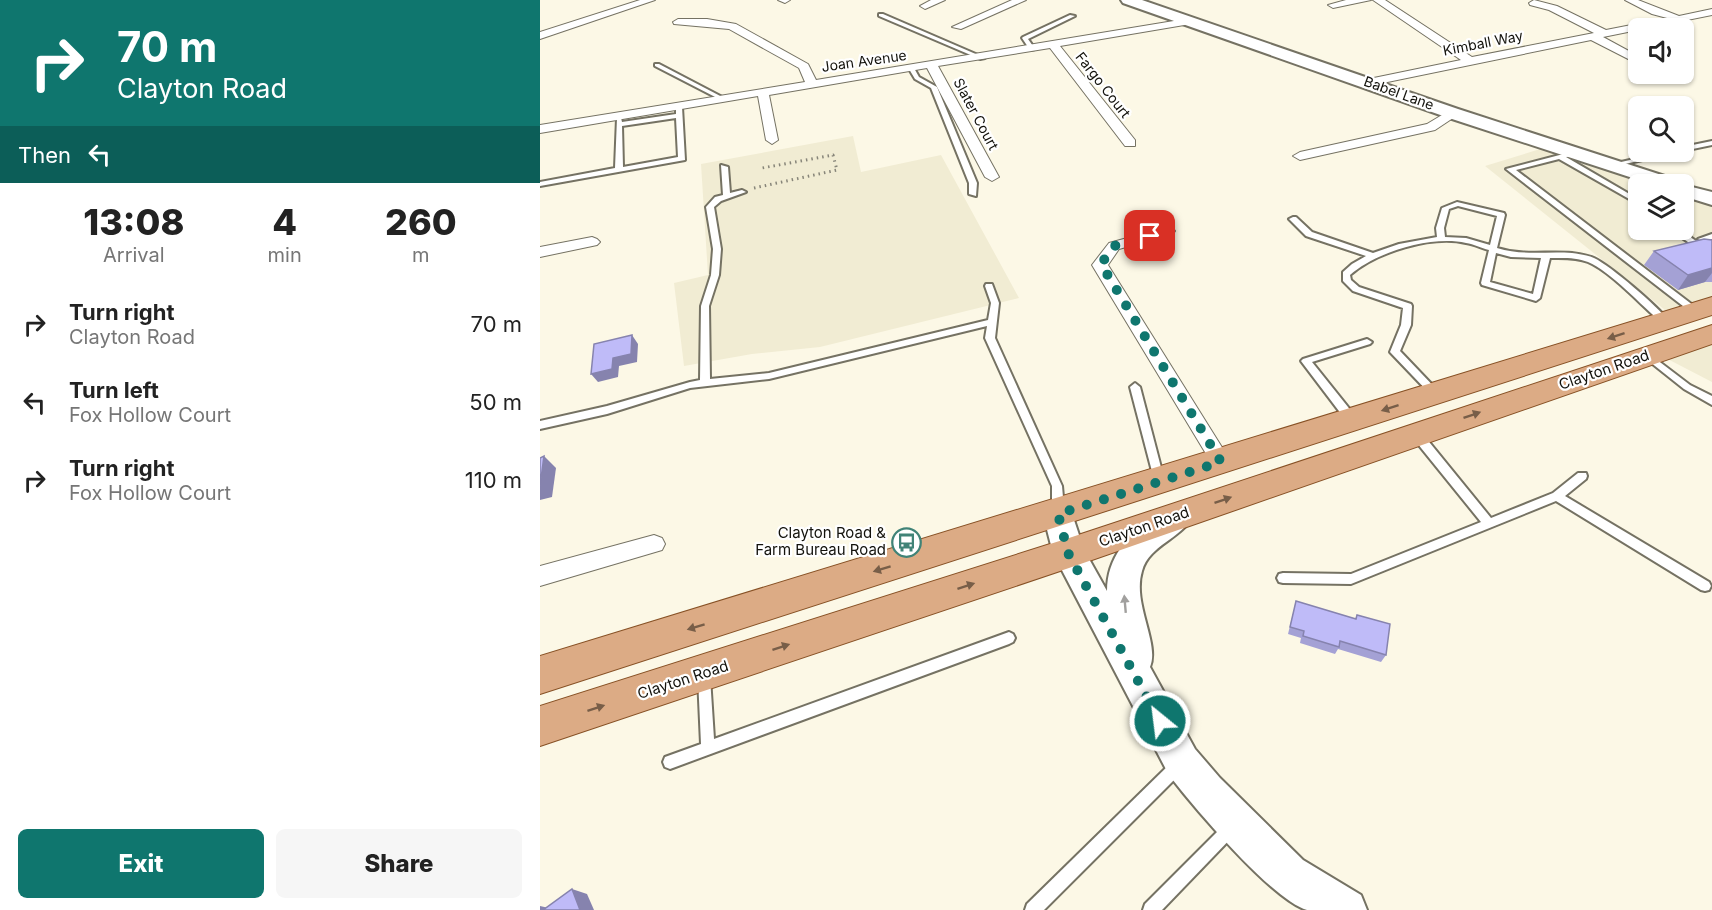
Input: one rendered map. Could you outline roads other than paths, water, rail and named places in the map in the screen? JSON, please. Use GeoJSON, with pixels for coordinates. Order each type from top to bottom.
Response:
{"type":"FeatureCollection","features":[{"type":"Feature","properties":{"kind":"main road","name":"Clayton Road"},"geometry":{"type":"LineString","coordinates":[[540,675],[1160,482],[1665,321],[1706,317]]}},
{"type":"Feature","properties":{"kind":"main road","name":"Clayton Road"},"geometry":{"type":"LineString","coordinates":[[540,726],[1068,553],[1648,356],[1706,317]]}},
{"type":"Feature","properties":{"kind":"street"},"geometry":{"type":"LineString","coordinates":[[540,36],[650,0]]}},
{"type":"Feature","properties":{"kind":"street"},"geometry":{"type":"LineString","coordinates":[[925,6],[940,0]]}},
{"type":"Feature","properties":{"kind":"street"},"geometry":{"type":"LineString","coordinates":[[957,27],[1021,0]]}},
{"type":"Feature","properties":{"kind":"street","name":"Babel Lane"},"geometry":{"type":"LineString","coordinates":[[1128,0],[1368,81],[1568,155],[1639,174]]}},
{"type":"Feature","properties":{"kind":"street"},"geometry":{"type":"LineString","coordinates":[[1333,5],[1366,0]]}},
{"type":"Feature","properties":{"kind":"street"},"geometry":{"type":"LineString","coordinates":[[1378,0],[1470,61]]}},
{"type":"Feature","properties":{"kind":"street"},"geometry":{"type":"LineString","coordinates":[[1630,0],[1656,12],[1682,18]]}},
{"type":"Feature","properties":{"kind":"street"},"geometry":{"type":"LineString","coordinates":[[1534,3],[1552,8],[1605,34]]}},
{"type":"Feature","properties":{"kind":"street","name":"Kimball Way"},"geometry":{"type":"LineString","coordinates":[[1682,18],[1712,12]]}},
{"type":"Feature","properties":{"kind":"street"},"geometry":{"type":"LineString","coordinates":[[1694,20],[1712,23]]}},
{"type":"Feature","properties":{"kind":"street","name":"Joan Avenue"},"geometry":{"type":"LineString","coordinates":[[540,129],[619,121],[680,111],[723,99],[811,83],[982,58],[1192,21]]}},
{"type":"Feature","properties":{"kind":"street"},"geometry":{"type":"LineString","coordinates":[[678,22],[706,22],[732,26],[804,66],[811,83]]}},
{"type":"Feature","properties":{"kind":"street","name":"Kimball Way"},"geometry":{"type":"LineString","coordinates":[[1368,81],[1628,29]]}},
{"type":"Feature","properties":{"kind":"street"},"geometry":{"type":"LineString","coordinates":[[1592,36],[1628,56]]}},
{"type":"Feature","properties":{"kind":"street","name":"Fargo Court"},"geometry":{"type":"LineString","coordinates":[[1053,45],[1130,143]]}},
{"type":"Feature","properties":{"kind":"street","name":"Slater Court"},"geometry":{"type":"LineString","coordinates":[[932,66],[993,177]]}},
{"type":"Feature","properties":{"kind":"street"},"geometry":{"type":"LineString","coordinates":[[763,92],[772,140]]}},
{"type":"Feature","properties":{"kind":"street"},"geometry":{"type":"LineString","coordinates":[[1300,156],[1431,127],[1452,113]]}},
{"type":"Feature","properties":{"kind":"street"},"geometry":{"type":"LineString","coordinates":[[1694,193],[1712,199]]}},
{"type":"Feature","properties":{"kind":"street"},"geometry":{"type":"LineString","coordinates":[[1168,231],[1114,246],[1101,264],[1221,462]]}},
{"type":"Feature","properties":{"kind":"street"},"geometry":{"type":"LineString","coordinates":[[540,252],[592,242]]}},
{"type":"Feature","properties":{"kind":"street"},"geometry":{"type":"LineString","coordinates":[[1058,514],[1068,553],[1182,762],[1288,875],[1346,910]]}},
{"type":"Feature","properties":{"kind":"street"},"geometry":{"type":"LineString","coordinates":[[1149,701],[1126,615],[1122,574],[1137,548],[1181,514]]}},
{"type":"Feature","properties":{"kind":"street"},"geometry":{"type":"LineString","coordinates":[[540,576],[654,544]]}},
{"type":"Feature","properties":{"kind":"lane"},"geometry":{"type":"LineString","coordinates":[[881,15],[982,58]]}},
{"type":"Feature","properties":{"kind":"lane"},"geometry":{"type":"LineString","coordinates":[[1032,49],[1025,38],[1072,15]]}},
{"type":"Feature","properties":{"kind":"lane"},"geometry":{"type":"LineString","coordinates":[[657,65],[723,99]]}},
{"type":"Feature","properties":{"kind":"lane"},"geometry":{"type":"LineString","coordinates":[[912,69],[917,78],[934,87],[973,183],[973,194]]}},
{"type":"Feature","properties":{"kind":"lane"},"geometry":{"type":"LineString","coordinates":[[540,184],[682,158],[680,111]]}},
{"type":"Feature","properties":{"kind":"lane"},"geometry":{"type":"LineString","coordinates":[[619,121],[619,170]]}},
{"type":"Feature","properties":{"kind":"lane"},"geometry":{"type":"LineString","coordinates":[[1694,147],[1712,143]]}},
{"type":"Feature","properties":{"kind":"lane"},"geometry":{"type":"LineString","coordinates":[[1628,195],[1568,155],[1510,169],[1706,317]]}},
{"type":"Feature","properties":{"kind":"lane"},"geometry":{"type":"LineString","coordinates":[[1612,165],[1628,162]]}},
{"type":"Feature","properties":{"kind":"lane"},"geometry":{"type":"LineString","coordinates":[[724,167],[727,196]]}},
{"type":"Feature","properties":{"kind":"lane"},"geometry":{"type":"LineString","coordinates":[[705,383],[705,306],[715,275],[717,249],[710,207],[718,199],[742,192]]}},
{"type":"Feature","properties":{"kind":"lane"},"geometry":{"type":"LineString","coordinates":[[1441,239],[1440,228],[1446,208],[1457,204],[1501,215],[1485,283],[1536,298],[1546,256]]}},
{"type":"Feature","properties":{"kind":"lane"},"geometry":{"type":"LineString","coordinates":[[1293,219],[1309,234],[1370,255]]}},
{"type":"Feature","properties":{"kind":"lane"},"geometry":{"type":"LineString","coordinates":[[1702,239],[1712,236]]}},
{"type":"Feature","properties":{"kind":"lane"},"geometry":{"type":"LineString","coordinates":[[1436,394],[1395,352],[1406,325],[1408,306],[1356,289],[1347,281],[1346,274],[1351,267],[1370,255],[1441,239],[1464,239],[1515,255],[1573,255],[1593,261],[1665,321]]}},
{"type":"Feature","properties":{"kind":"lane"},"geometry":{"type":"LineString","coordinates":[[1690,240],[1712,256]]}},
{"type":"Feature","properties":{"kind":"lane"},"geometry":{"type":"LineString","coordinates":[[989,286],[996,303],[990,338],[1057,486],[1058,514]]}},
{"type":"Feature","properties":{"kind":"lane"},"geometry":{"type":"LineString","coordinates":[[540,425],[705,383],[769,376],[993,322]]}},
{"type":"Feature","properties":{"kind":"lane"},"geometry":{"type":"LineString","coordinates":[[1352,421],[1306,362],[1367,342]]}},
{"type":"Feature","properties":{"kind":"lane"},"geometry":{"type":"LineString","coordinates":[[1648,356],[1687,387],[1712,401]]}},
{"type":"Feature","properties":{"kind":"lane"},"geometry":{"type":"LineString","coordinates":[[1135,387],[1160,482]]}},
{"type":"Feature","properties":{"kind":"lane"},"geometry":{"type":"LineString","coordinates":[[1417,434],[1489,523]]}},
{"type":"Feature","properties":{"kind":"lane"},"geometry":{"type":"LineString","coordinates":[[1283,578],[1351,579],[1557,496],[1582,476]]}},
{"type":"Feature","properties":{"kind":"lane"},"geometry":{"type":"LineString","coordinates":[[1557,496],[1705,586]]}},
{"type":"Feature","properties":{"kind":"lane"},"geometry":{"type":"LineString","coordinates":[[670,762],[1009,638]]}},
{"type":"Feature","properties":{"kind":"lane"},"geometry":{"type":"LineString","coordinates":[[704,673],[708,748]]}},
{"type":"Feature","properties":{"kind":"lane"},"geometry":{"type":"LineString","coordinates":[[1033,910],[1182,762]]}},
{"type":"Feature","properties":{"kind":"lane"},"geometry":{"type":"LineString","coordinates":[[1151,910],[1236,822]]}},
{"type":"Feature","properties":{"kind":"place","name":"Clayton Road & Farm Bureau Road"},"geometry":{"type":"Point","coordinates":[907,542]}}]}
